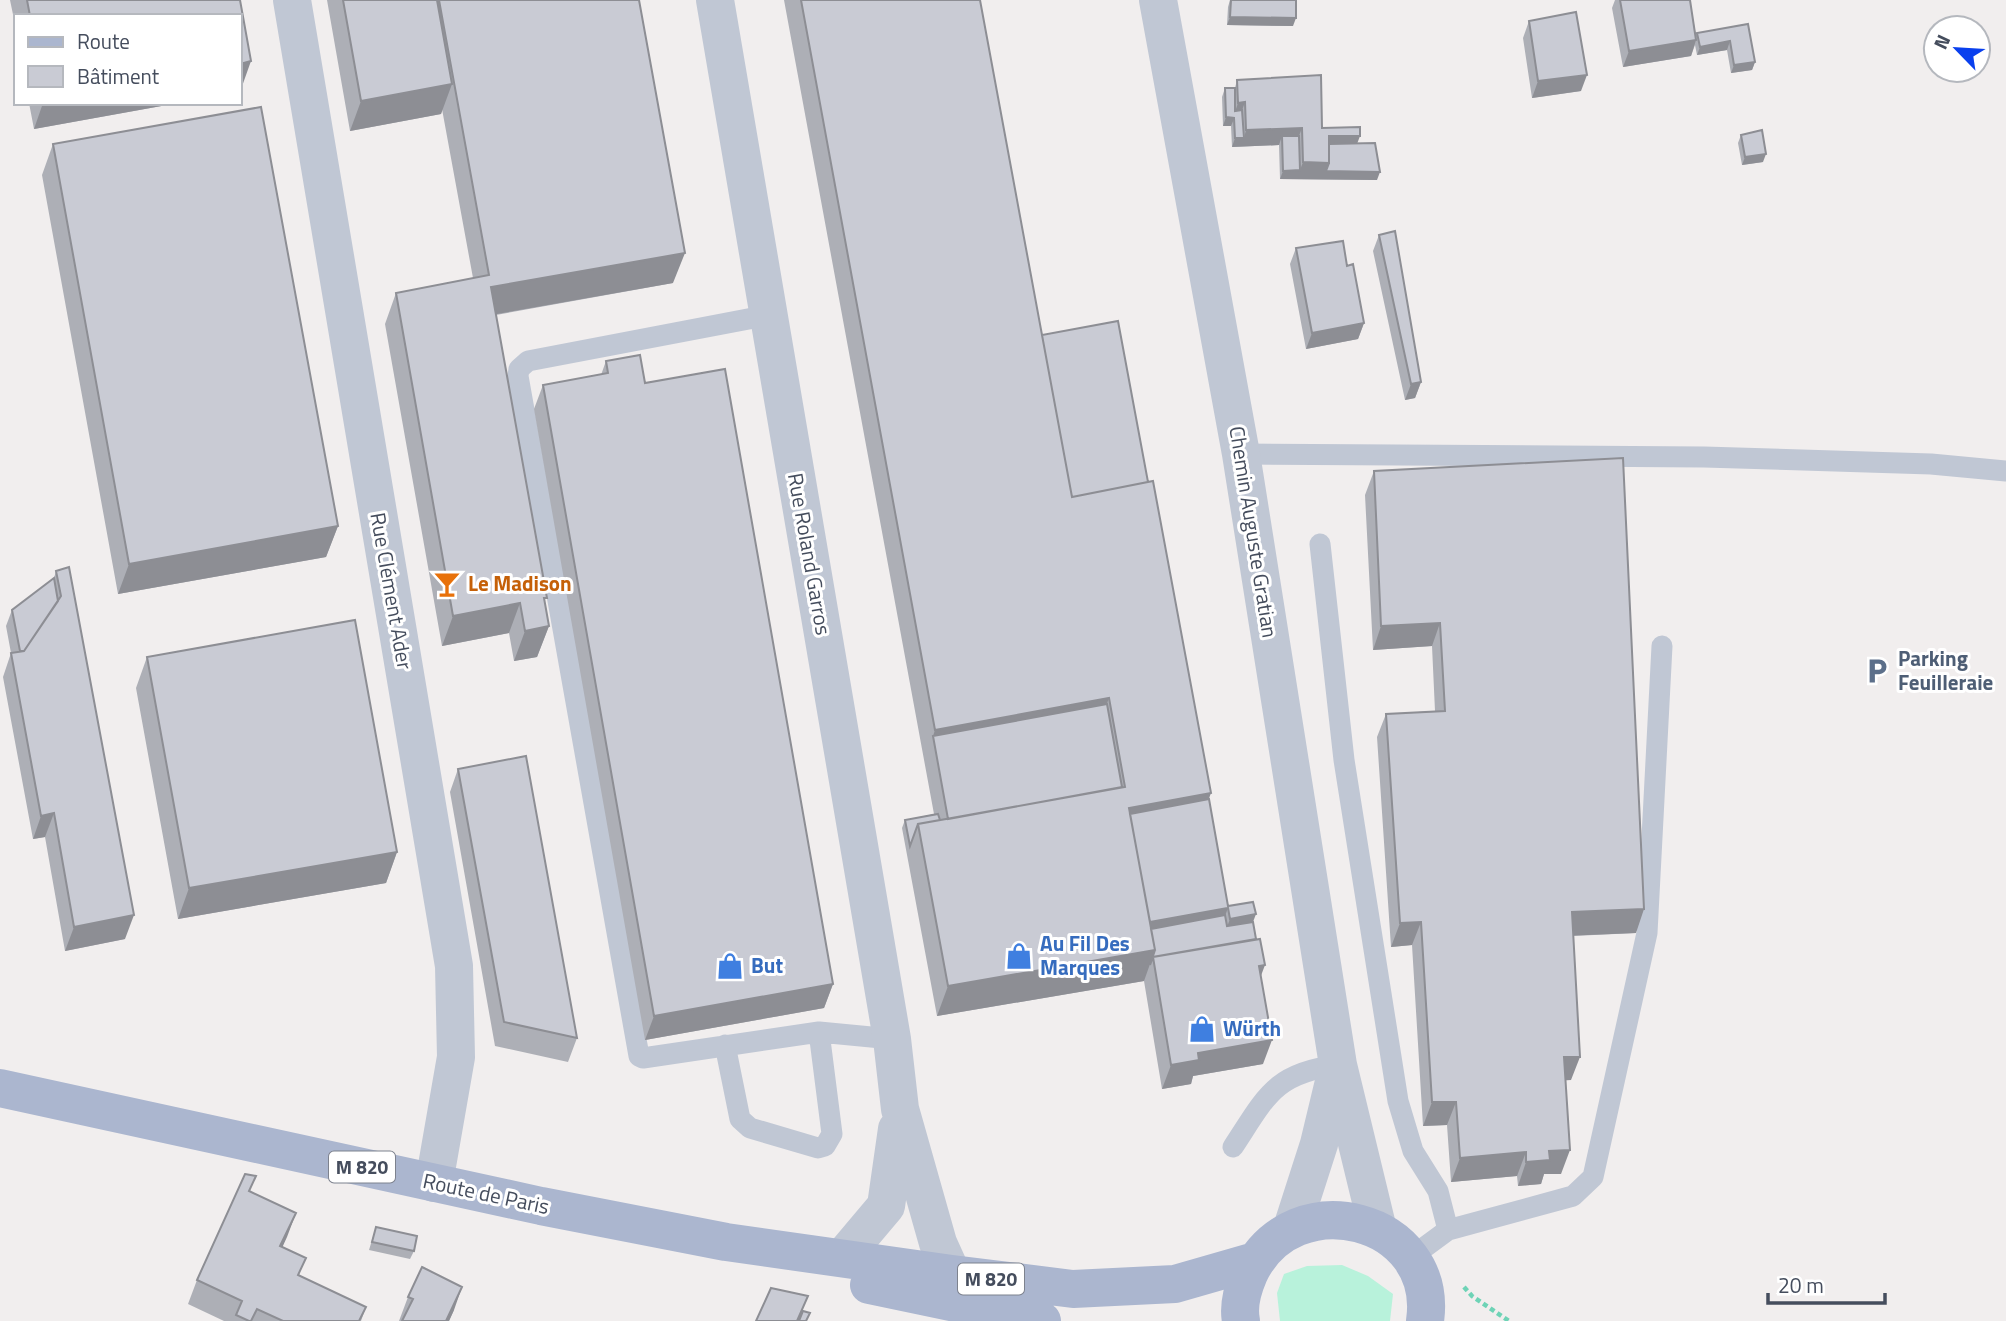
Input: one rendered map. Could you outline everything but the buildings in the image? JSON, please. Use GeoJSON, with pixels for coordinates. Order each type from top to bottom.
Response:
{"type":"FeatureCollection","features":[{"type":"Feature","properties":{"kind":"main road","name":"Route de Paris"},"geometry":{"type":"LineString","coordinates":[[0,1088],[434,1183],[726,1241],[952,1273],[1073,1289],[1175,1284],[1255,1261]]}},
{"type":"Feature","properties":{"kind":"main road","name":"Route de Paris"},"geometry":{"type":"LineString","coordinates":[[1241,1321],[1243,1287],[1255,1261],[1271,1242],[1292,1228],[1321,1219],[1350,1220],[1378,1230],[1420,1290],[1456,1321]]}},
{"type":"Feature","properties":{"kind":"main road","name":"Route de Paris"},"geometry":{"type":"LineString","coordinates":[[726,1241],[850,1281],[1042,1321]]}},
{"type":"Feature","properties":{"kind":"street","name":"Rue Clément Ader"},"geometry":{"type":"LineString","coordinates":[[292,0],[454,966],[456,1057],[434,1183]]}},
{"type":"Feature","properties":{"kind":"street","name":"Rue Roland Garros"},"geometry":{"type":"LineString","coordinates":[[715,0],[892,1039],[900,1110],[938,1243],[952,1273]]}},
{"type":"Feature","properties":{"kind":"street","name":"Chemin Auguste Gratian"},"geometry":{"type":"LineString","coordinates":[[1158,0],[1241,454],[1338,1065],[1378,1230]]}},
{"type":"Feature","properties":{"kind":"street","name":"Chemin Auguste Gratian"},"geometry":{"type":"LineString","coordinates":[[1292,1228],[1319,1144],[1338,1065]]}},
{"type":"Feature","properties":{"kind":"street","name":"Rue Roland Garros"},"geometry":{"type":"LineString","coordinates":[[843,1257],[886,1206],[900,1110]]}},
{"type":"Feature","properties":{"kind":"lane"},"geometry":{"type":"LineString","coordinates":[[769,315],[528,361],[519,369],[518,376],[639,1056],[643,1058],[819,1032],[892,1039]]}},
{"type":"Feature","properties":{"kind":"lane"},"geometry":{"type":"LineString","coordinates":[[1241,454],[1704,457],[1931,464],[2006,471]]}},
{"type":"Feature","properties":{"kind":"lane"},"geometry":{"type":"LineString","coordinates":[[1320,544],[1344,760],[1398,1101],[1413,1151],[1438,1191],[1448,1230],[1420,1290]]}},
{"type":"Feature","properties":{"kind":"lane"},"geometry":{"type":"LineString","coordinates":[[1448,1230],[1573,1196],[1593,1177],[1647,933],[1662,646]]}},
{"type":"Feature","properties":{"kind":"lane"},"geometry":{"type":"LineString","coordinates":[[725,1045],[740,1119],[750,1128],[818,1148],[825,1146],[832,1134],[819,1032]]}},
{"type":"Feature","properties":{"kind":"lane"},"geometry":{"type":"LineString","coordinates":[[1233,1147],[1272,1088],[1311,1068],[1338,1065]]}},
{"type":"Feature","properties":{"kind":"path"},"geometry":{"type":"LineString","coordinates":[[1492,1321],[1497,1313]]}},
{"type":"Feature","properties":{"kind":"green space"},"geometry":{"type":"Polygon","coordinates":[[[1342,1265],[1368,1276],[1393,1294],[1390,1321],[1280,1321],[1277,1293],[1284,1274],[1307,1266],[1342,1265]]]}},
{"type":"Feature","properties":{"kind":"place","name":"Le Madison"},"geometry":{"type":"Point","coordinates":[447,584]}},
{"type":"Feature","properties":{"kind":"place","name":"Parking Feuilleraie"},"geometry":{"type":"Point","coordinates":[1877,671]}},
{"type":"Feature","properties":{"kind":"place","name":"Au Fil Des Marques"},"geometry":{"type":"Point","coordinates":[1019,956]}},
{"type":"Feature","properties":{"kind":"place","name":"But"},"geometry":{"type":"Point","coordinates":[730,966]}},
{"type":"Feature","properties":{"kind":"place","name":"Würth"},"geometry":{"type":"Point","coordinates":[1202,1029]}}]}
